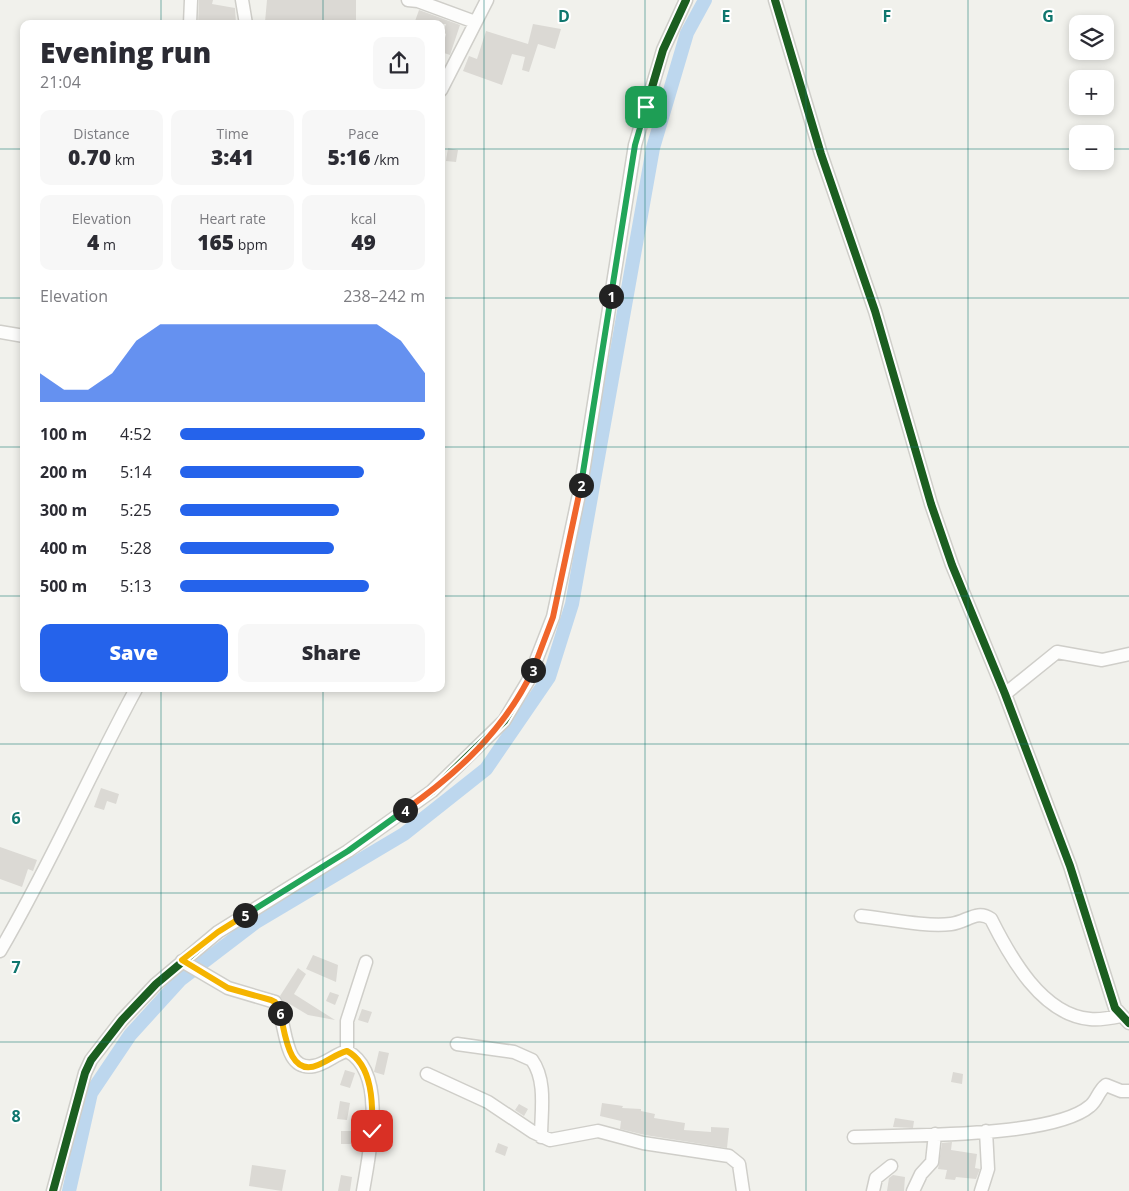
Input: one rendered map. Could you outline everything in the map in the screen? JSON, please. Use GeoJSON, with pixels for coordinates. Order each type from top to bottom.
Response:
{"type":"FeatureCollection","features":[{"type":"Feature","properties":{"kind":"street"},"geometry":{"type":"LineString","coordinates":[[190,20],[191,0]]}},
{"type":"Feature","properties":{"kind":"street"},"geometry":{"type":"LineString","coordinates":[[242,0],[245,20]]}},
{"type":"Feature","properties":{"kind":"street"},"geometry":{"type":"LineString","coordinates":[[408,0],[418,1],[475,22]]}},
{"type":"Feature","properties":{"kind":"street"},"geometry":{"type":"LineString","coordinates":[[445,82],[487,0]]}},
{"type":"Feature","properties":{"kind":"street"},"geometry":{"type":"LineString","coordinates":[[53,1191],[75,1104],[91,1060],[122,1020],[156,984],[185,962],[218,932],[348,851],[432,791],[500,726],[528,681],[553,617],[581,485],[635,145],[663,50],[686,0]]}},
{"type":"Feature","properties":{"kind":"street"},"geometry":{"type":"LineString","coordinates":[[776,0],[821,154],[875,312],[934,512],[952,565],[1005,694],[1070,866],[1115,1008],[1125,1019]]}},
{"type":"Feature","properties":{"kind":"street"},"geometry":{"type":"LineString","coordinates":[[0,332],[20,335]]}},
{"type":"Feature","properties":{"kind":"street"},"geometry":{"type":"LineString","coordinates":[[1005,694],[1057,652],[1102,660],[1129,654]]}},
{"type":"Feature","properties":{"kind":"street"},"geometry":{"type":"LineString","coordinates":[[0,951],[29,902],[104,748],[134,692]]}},
{"type":"Feature","properties":{"kind":"street"},"geometry":{"type":"LineString","coordinates":[[862,916],[943,924],[962,921],[979,914],[986,915],[991,919],[1010,957],[1024,976],[1054,1004],[1078,1017],[1125,1019]]}},
{"type":"Feature","properties":{"kind":"street"},"geometry":{"type":"LineString","coordinates":[[185,962],[228,988],[275,1002],[280,1011],[293,1059],[299,1065],[316,1066],[347,1051]]}},
{"type":"Feature","properties":{"kind":"street"},"geometry":{"type":"LineString","coordinates":[[347,1051],[347,1021],[366,962]]}},
{"type":"Feature","properties":{"kind":"street"},"geometry":{"type":"LineString","coordinates":[[457,1044],[514,1052],[532,1060],[540,1075],[542,1085],[541,1137]]}},
{"type":"Feature","properties":{"kind":"street"},"geometry":{"type":"LineString","coordinates":[[347,1051],[359,1061],[373,1100],[372,1131],[363,1191]]}},
{"type":"Feature","properties":{"kind":"street"},"geometry":{"type":"LineString","coordinates":[[427,1074],[488,1102],[541,1137],[558,1140],[583,1132],[598,1131],[643,1143],[730,1156],[739,1164],[743,1191]]}},
{"type":"Feature","properties":{"kind":"street"},"geometry":{"type":"LineString","coordinates":[[854,1136],[935,1134],[1026,1127],[1070,1116],[1091,1106],[1098,1091],[1106,1085],[1121,1091],[1129,1091]]}},
{"type":"Feature","properties":{"kind":"street"},"geometry":{"type":"LineString","coordinates":[[981,1191],[988,1169],[986,1131]]}},
{"type":"Feature","properties":{"kind":"street"},"geometry":{"type":"LineString","coordinates":[[912,1191],[921,1174],[932,1162],[935,1134]]}},
{"type":"Feature","properties":{"kind":"street"},"geometry":{"type":"LineString","coordinates":[[873,1191],[876,1178],[891,1166]]}},
{"type":"Feature","properties":{"kind":"building"},"geometry":{"type":"Polygon","coordinates":[[[199,0],[213,0],[212,4],[235,8],[236,20],[198,20],[199,0]]]}},
{"type":"Feature","properties":{"kind":"building"},"geometry":{"type":"Polygon","coordinates":[[[267,0],[356,0],[356,20],[265,20],[267,0]]]}},
{"type":"Feature","properties":{"kind":"building"},"geometry":{"type":"Polygon","coordinates":[[[419,10],[460,25],[450,55],[445,53],[445,20],[415,20],[419,10]]]}},
{"type":"Feature","properties":{"kind":"building"},"geometry":{"type":"Polygon","coordinates":[[[533,24],[561,29],[555,49],[538,44],[529,72],[522,70],[525,57],[512,54],[502,85],[463,71],[469,56],[477,59],[486,31],[528,44],[533,24]]]}},
{"type":"Feature","properties":{"kind":"building"},"geometry":{"type":"Polygon","coordinates":[[[448,148],[458,150],[456,162],[446,161],[448,148]]]}},
{"type":"Feature","properties":{"kind":"building"},"geometry":{"type":"Polygon","coordinates":[[[101,788],[119,794],[116,804],[107,801],[104,810],[94,807],[101,788]]]}},
{"type":"Feature","properties":{"kind":"building"},"geometry":{"type":"Polygon","coordinates":[[[0,847],[37,860],[33,871],[28,869],[22,887],[0,879],[0,847]]]}},
{"type":"Feature","properties":{"kind":"building"},"geometry":{"type":"Polygon","coordinates":[[[313,955],[338,965],[336,982],[306,969],[313,955]]]}},
{"type":"Feature","properties":{"kind":"building"},"geometry":{"type":"Polygon","coordinates":[[[298,968],[306,974],[294,994],[335,1020],[308,1015],[288,1003],[286,1006],[280,996],[298,968]]]}},
{"type":"Feature","properties":{"kind":"building"},"geometry":{"type":"Polygon","coordinates":[[[330,992],[339,995],[335,1005],[326,1001],[330,992]]]}},
{"type":"Feature","properties":{"kind":"building"},"geometry":{"type":"Polygon","coordinates":[[[362,1009],[372,1012],[368,1023],[358,1020],[362,1009]]]}},
{"type":"Feature","properties":{"kind":"building"},"geometry":{"type":"Polygon","coordinates":[[[379,1051],[389,1053],[384,1075],[374,1072],[379,1051]]]}},
{"type":"Feature","properties":{"kind":"building"},"geometry":{"type":"Polygon","coordinates":[[[345,1070],[355,1073],[350,1088],[340,1085],[345,1070]]]}},
{"type":"Feature","properties":{"kind":"building"},"geometry":{"type":"Polygon","coordinates":[[[953,1072],[963,1074],[962,1084],[951,1082],[953,1072]]]}},
{"type":"Feature","properties":{"kind":"building"},"geometry":{"type":"Polygon","coordinates":[[[340,1101],[350,1103],[347,1120],[337,1119],[340,1101]]]}},
{"type":"Feature","properties":{"kind":"building"},"geometry":{"type":"Polygon","coordinates":[[[602,1103],[623,1106],[622,1108],[641,1109],[641,1111],[655,1114],[654,1118],[685,1123],[684,1130],[711,1132],[711,1127],[729,1128],[727,1148],[645,1135],[620,1129],[621,1121],[600,1116],[602,1103]]]}},
{"type":"Feature","properties":{"kind":"building"},"geometry":{"type":"Polygon","coordinates":[[[519,1104],[528,1109],[524,1116],[515,1110],[519,1104]]]}},
{"type":"Feature","properties":{"kind":"building"},"geometry":{"type":"Polygon","coordinates":[[[895,1118],[914,1121],[913,1128],[893,1127],[895,1118]]]}},
{"type":"Feature","properties":{"kind":"building"},"geometry":{"type":"Polygon","coordinates":[[[341,1131],[351,1131],[351,1144],[341,1144],[341,1131]]]}},
{"type":"Feature","properties":{"kind":"building"},"geometry":{"type":"Polygon","coordinates":[[[952,1142],[951,1150],[977,1154],[975,1168],[980,1169],[976,1179],[956,1177],[955,1180],[945,1179],[947,1170],[938,1169],[942,1143],[952,1142]]]}},
{"type":"Feature","properties":{"kind":"building"},"geometry":{"type":"Polygon","coordinates":[[[498,1143],[508,1147],[505,1156],[495,1152],[498,1143]]]}},
{"type":"Feature","properties":{"kind":"building"},"geometry":{"type":"Polygon","coordinates":[[[252,1165],[286,1170],[282,1191],[249,1186],[252,1165]]]}},
{"type":"Feature","properties":{"kind":"building"},"geometry":{"type":"Polygon","coordinates":[[[341,1175],[352,1177],[350,1191],[338,1191],[341,1175]]]}},
{"type":"Feature","properties":{"kind":"building"},"geometry":{"type":"Polygon","coordinates":[[[893,1175],[905,1177],[904,1191],[887,1191],[889,1178],[893,1175]]]}},
{"type":"Feature","properties":{"kind":"waterway"},"geometry":{"type":"LineString","coordinates":[[69,1191],[91,1093],[130,1035],[180,980],[256,922],[404,834],[486,769],[549,677],[572,604],[653,148],[687,33],[705,0]]}},
{"type":"Feature","properties":{"kind":"cycle path"},"geometry":{"type":"LineString","coordinates":[[53,1191],[85,1073],[91,1060],[122,1020],[156,984],[218,932],[348,851],[432,791],[504,721],[528,681],[553,617],[581,485],[635,145],[663,50],[686,0]]}},
{"type":"Feature","properties":{"kind":"cycle path"},"geometry":{"type":"LineString","coordinates":[[775,0],[821,154],[875,311],[931,504],[952,565],[1005,694],[1070,866],[1115,1008],[1129,1023]]}},
{"type":"Feature","properties":{"kind":"route"},"geometry":{"type":"LineString","coordinates":[[372,1131],[373,1100],[370,1086],[363,1068],[354,1055],[347,1051],[316,1066],[299,1065],[293,1059],[280,1011],[275,1002],[228,988],[182,960],[218,932],[348,851],[432,791],[463,763],[504,721],[528,681],[537,663],[553,617],[561,585],[581,485],[635,145],[646,107]]}}]}
